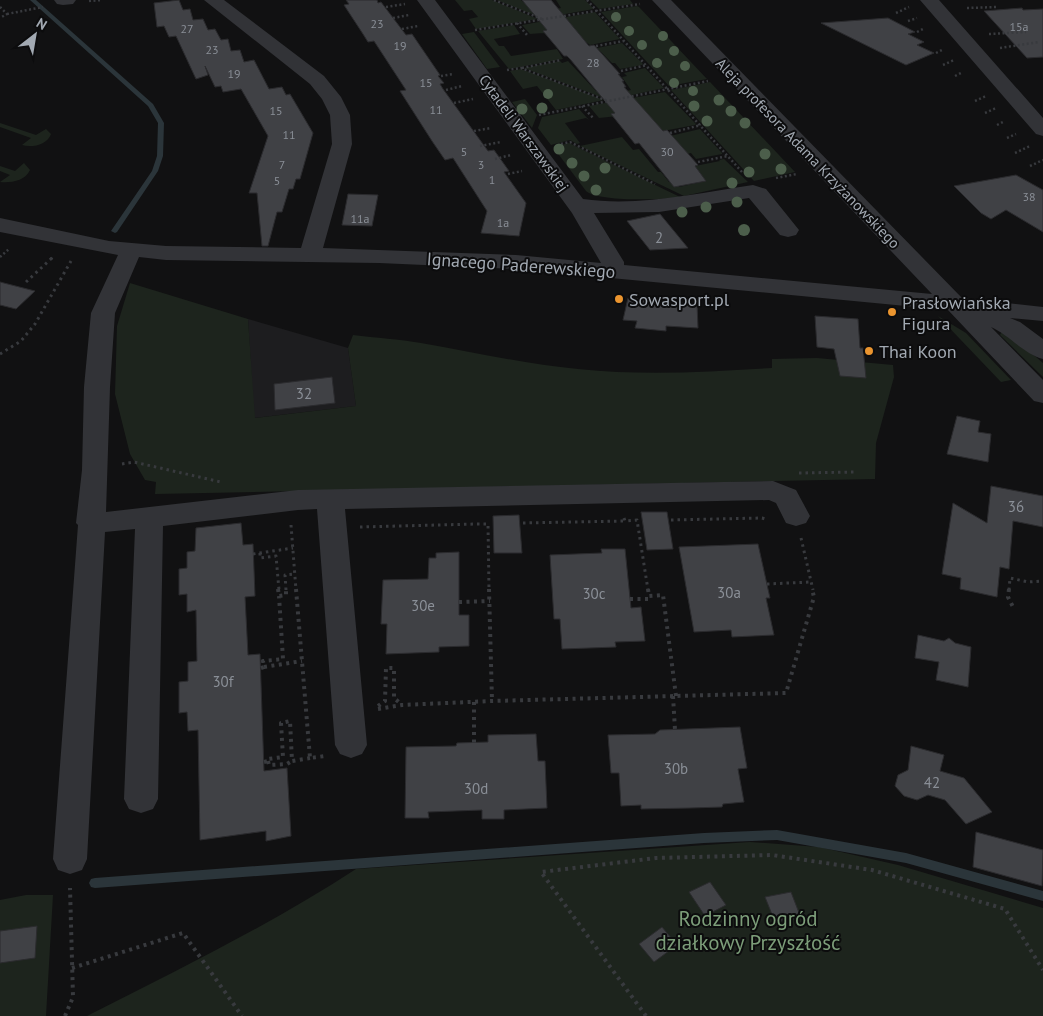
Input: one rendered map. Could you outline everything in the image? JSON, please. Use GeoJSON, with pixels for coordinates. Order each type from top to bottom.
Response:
{"type":"FeatureCollection","features":[{"type":"Feature","properties":{"kind":"street"},"geometry":{"type":"LineString","coordinates":[[213,0],[317,80],[331,97],[340,115],[342,144],[310,256]]}},
{"type":"Feature","properties":{"kind":"street","name":"Cytadeli Warszawskiej"},"geometry":{"type":"LineString","coordinates":[[426,0],[575,204],[613,262],[612,270]]}},
{"type":"Feature","properties":{"kind":"street","name":"Aleja profesora Adama Krzyżanowskiego"},"geometry":{"type":"LineString","coordinates":[[661,0],[1043,395]]}},
{"type":"Feature","properties":{"kind":"street"},"geometry":{"type":"LineString","coordinates":[[930,0],[1043,130]]}},
{"type":"Feature","properties":{"kind":"street"},"geometry":{"type":"LineString","coordinates":[[575,204],[596,207],[659,206],[752,191],[758,194],[788,230]]}},
{"type":"Feature","properties":{"kind":"street","name":"Ignacego Paderewskiego"},"geometry":{"type":"LineString","coordinates":[[0,225],[131,251],[193,254],[462,258],[612,270],[1043,314]]}},
{"type":"Feature","properties":{"kind":"street"},"geometry":{"type":"LineString","coordinates":[[70,859],[90,523],[95,470],[97,387],[103,313],[131,251]]}},
{"type":"Feature","properties":{"kind":"street","name":"Aleja profesora Adama Krzyżanowskiego"},"geometry":{"type":"LineString","coordinates":[[957,305],[1012,327],[1043,351]]}},
{"type":"Feature","properties":{"kind":"street"},"geometry":{"type":"LineString","coordinates":[[90,523],[149,518],[298,500],[772,490],[786,497],[796,516]]}},
{"type":"Feature","properties":{"kind":"street"},"geometry":{"type":"LineString","coordinates":[[330,500],[351,745]]}},
{"type":"Feature","properties":{"kind":"street"},"geometry":{"type":"LineString","coordinates":[[141,799],[149,518]]}},
{"type":"Feature","properties":{"kind":"path"},"geometry":{"type":"LineString","coordinates":[[494,0],[542,20]]}},
{"type":"Feature","properties":{"kind":"path"},"geometry":{"type":"LineString","coordinates":[[587,0],[752,183],[752,191]]}},
{"type":"Feature","properties":{"kind":"path"},"geometry":{"type":"LineString","coordinates":[[451,34],[640,4]]}},
{"type":"Feature","properties":{"kind":"path"},"geometry":{"type":"LineString","coordinates":[[0,7],[7,14]]}},
{"type":"Feature","properties":{"kind":"path"},"geometry":{"type":"LineString","coordinates":[[965,9],[997,7]]}},
{"type":"Feature","properties":{"kind":"path"},"geometry":{"type":"LineString","coordinates":[[0,18],[7,14],[26,10]]}},
{"type":"Feature","properties":{"kind":"path"},"geometry":{"type":"LineString","coordinates":[[518,24],[527,35]]}},
{"type":"Feature","properties":{"kind":"path"},"geometry":{"type":"LineString","coordinates":[[987,34],[1026,32]]}},
{"type":"Feature","properties":{"kind":"path"},"geometry":{"type":"LineString","coordinates":[[596,46],[624,41]]}},
{"type":"Feature","properties":{"kind":"path"},"geometry":{"type":"LineString","coordinates":[[992,49],[1039,42]]}},
{"type":"Feature","properties":{"kind":"path"},"geometry":{"type":"LineString","coordinates":[[506,70],[561,60]]}},
{"type":"Feature","properties":{"kind":"path"},"geometry":{"type":"LineString","coordinates":[[621,71],[647,65]]}},
{"type":"Feature","properties":{"kind":"path"},"geometry":{"type":"LineString","coordinates":[[521,68],[608,101]]}},
{"type":"Feature","properties":{"kind":"path"},"geometry":{"type":"LineString","coordinates":[[539,114],[712,80]]}},
{"type":"Feature","properties":{"kind":"path"},"geometry":{"type":"LineString","coordinates":[[582,106],[594,119]]}},
{"type":"Feature","properties":{"kind":"path"},"geometry":{"type":"LineString","coordinates":[[670,133],[701,125]]}},
{"type":"Feature","properties":{"kind":"path"},"geometry":{"type":"LineString","coordinates":[[480,146],[505,141]]}},
{"type":"Feature","properties":{"kind":"path"},"geometry":{"type":"LineString","coordinates":[[556,145],[570,142],[692,202]]}},
{"type":"Feature","properties":{"kind":"path"},"geometry":{"type":"LineString","coordinates":[[698,162],[728,156]]}},
{"type":"Feature","properties":{"kind":"path"},"geometry":{"type":"LineString","coordinates":[[1030,166],[1043,160]]}},
{"type":"Feature","properties":{"kind":"path"},"geometry":{"type":"LineString","coordinates":[[0,354],[21,341],[35,324],[76,254]]}},
{"type":"Feature","properties":{"kind":"path"},"geometry":{"type":"LineString","coordinates":[[26,282],[53,256]]}},
{"type":"Feature","properties":{"kind":"path"},"geometry":{"type":"LineString","coordinates":[[381,708],[402,705],[492,701],[786,693],[814,597],[796,516]]}},
{"type":"Feature","properties":{"kind":"path"},"geometry":{"type":"LineString","coordinates":[[671,520],[762,518],[769,520]]}},
{"type":"Feature","properties":{"kind":"path"},"geometry":{"type":"LineString","coordinates":[[523,523],[624,521]]}},
{"type":"Feature","properties":{"kind":"path"},"geometry":{"type":"LineString","coordinates":[[639,538],[649,596]]}},
{"type":"Feature","properties":{"kind":"path"},"geometry":{"type":"LineString","coordinates":[[488,540],[492,701]]}},
{"type":"Feature","properties":{"kind":"path"},"geometry":{"type":"LineString","coordinates":[[253,554],[293,548]]}},
{"type":"Feature","properties":{"kind":"path"},"geometry":{"type":"LineString","coordinates":[[260,553],[260,558],[276,556],[284,659],[264,661],[262,668],[302,661]]}},
{"type":"Feature","properties":{"kind":"path"},"geometry":{"type":"LineString","coordinates":[[279,596],[286,595],[285,575],[295,574]]}},
{"type":"Feature","properties":{"kind":"path"},"geometry":{"type":"LineString","coordinates":[[1014,609],[1008,597],[1010,578],[1028,582],[1043,581]]}},
{"type":"Feature","properties":{"kind":"path"},"geometry":{"type":"LineString","coordinates":[[767,584],[811,582]]}},
{"type":"Feature","properties":{"kind":"path"},"geometry":{"type":"LineString","coordinates":[[630,599],[649,599],[649,596],[663,596],[674,696],[675,730]]}},
{"type":"Feature","properties":{"kind":"path"},"geometry":{"type":"LineString","coordinates":[[459,602],[490,601]]}},
{"type":"Feature","properties":{"kind":"path"},"geometry":{"type":"LineString","coordinates":[[373,709],[384,701],[386,668],[394,668],[394,698],[402,705]]}},
{"type":"Feature","properties":{"kind":"path"},"geometry":{"type":"LineString","coordinates":[[474,702],[474,743]]}},
{"type":"Feature","properties":{"kind":"path"},"geometry":{"type":"LineString","coordinates":[[292,761],[290,721],[281,723],[283,757],[266,761],[269,765],[287,764],[292,761],[310,758]]}},
{"type":"Feature","properties":{"kind":"path"},"geometry":{"type":"LineString","coordinates":[[646,1016],[541,872],[656,858],[772,855],[872,870],[1005,908],[1043,970]]}},
{"type":"Feature","properties":{"kind":"path"},"geometry":{"type":"LineString","coordinates":[[65,1016],[73,996],[70,859]]}},
{"type":"Feature","properties":{"kind":"path"},"geometry":{"type":"LineString","coordinates":[[72,968],[183,933],[242,1016]]}},
{"type":"Feature","properties":{"kind":"shaded area"},"geometry":{"type":"Polygon","coordinates":[[[248,319],[348,348],[356,406],[254,418],[248,319]]]}},
{"type":"Feature","properties":{"kind":"green space"},"geometry":{"type":"Polygon","coordinates":[[[455,0],[492,0],[538,19],[476,29],[469,19],[478,17],[472,10],[464,11],[455,0]]]}},
{"type":"Feature","properties":{"kind":"green space"},"geometry":{"type":"Polygon","coordinates":[[[497,0],[521,0],[536,13],[561,8],[556,0],[585,0],[594,9],[542,18],[497,0]]]}},
{"type":"Feature","properties":{"kind":"green space"},"geometry":{"type":"Polygon","coordinates":[[[590,0],[630,0],[633,4],[599,9],[590,0]]]}},
{"type":"Feature","properties":{"kind":"green space"},"geometry":{"type":"Polygon","coordinates":[[[637,6],[707,79],[669,86],[601,12],[637,6]]]}},
{"type":"Feature","properties":{"kind":"green space"},"geometry":{"type":"Polygon","coordinates":[[[595,12],[620,39],[590,45],[585,41],[570,36],[552,33],[530,34],[522,25],[595,12]]]}},
{"type":"Feature","properties":{"kind":"green space"},"geometry":{"type":"Polygon","coordinates":[[[514,25],[520,34],[494,39],[499,46],[504,46],[511,56],[557,49],[563,59],[509,69],[478,31],[514,25]]]}},
{"type":"Feature","properties":{"kind":"green space"},"geometry":{"type":"Polygon","coordinates":[[[474,32],[500,67],[487,69],[462,34],[474,32]]]}},
{"type":"Feature","properties":{"kind":"green space"},"geometry":{"type":"Polygon","coordinates":[[[622,43],[642,65],[620,69],[597,48],[622,43]]]}},
{"type":"Feature","properties":{"kind":"green space"},"geometry":{"type":"Polygon","coordinates":[[[560,61],[562,63],[568,61],[596,91],[600,91],[605,95],[631,90],[622,77],[627,76],[624,73],[645,68],[664,88],[609,100],[524,68],[560,61]]]}},
{"type":"Feature","properties":{"kind":"green space"},"geometry":{"type":"Polygon","coordinates":[[[521,69],[604,100],[556,110],[537,86],[523,89],[510,71],[521,69]]]}},
{"type":"Feature","properties":{"kind":"green space"},"geometry":{"type":"Polygon","coordinates":[[[710,82],[795,172],[754,181],[671,90],[710,82]]]}},
{"type":"Feature","properties":{"kind":"green space"},"geometry":{"type":"Polygon","coordinates":[[[665,92],[695,125],[663,131],[618,116],[599,118],[589,106],[665,92]]]}},
{"type":"Feature","properties":{"kind":"green space"},"geometry":{"type":"Polygon","coordinates":[[[525,99],[537,115],[532,128],[512,102],[525,99]]]}},
{"type":"Feature","properties":{"kind":"green space"},"geometry":{"type":"Polygon","coordinates":[[[579,109],[589,120],[586,118],[565,123],[580,143],[577,144],[570,140],[551,145],[538,128],[542,117],[579,109]]]}},
{"type":"Feature","properties":{"kind":"green space"},"geometry":{"type":"Polygon","coordinates":[[[0,123],[36,135],[46,129],[51,134],[46,141],[39,145],[22,145],[31,138],[0,127],[0,123]]]}},
{"type":"Feature","properties":{"kind":"green space"},"geometry":{"type":"Polygon","coordinates":[[[700,129],[722,154],[696,159],[691,153],[687,154],[670,136],[700,129]]]}},
{"type":"Feature","properties":{"kind":"green space"},"geometry":{"type":"Polygon","coordinates":[[[622,137],[633,150],[639,149],[669,182],[674,181],[679,187],[706,181],[695,166],[724,159],[748,182],[684,196],[580,146],[622,137]]]}},
{"type":"Feature","properties":{"kind":"green space"},"geometry":{"type":"Polygon","coordinates":[[[569,143],[680,197],[617,199],[593,195],[586,191],[553,147],[569,143]]]}},
{"type":"Feature","properties":{"kind":"green space"},"geometry":{"type":"Polygon","coordinates":[[[24,163],[30,170],[25,177],[13,182],[0,182],[10,175],[0,171],[0,166],[15,171],[24,163]]]}},
{"type":"Feature","properties":{"kind":"green space"},"geometry":{"type":"Polygon","coordinates":[[[130,283],[248,319],[255,418],[356,406],[348,348],[353,335],[413,342],[538,364],[603,371],[675,373],[724,371],[772,368],[772,359],[817,358],[893,365],[894,377],[876,443],[875,479],[155,494],[156,482],[145,480],[130,454],[115,394],[117,326],[130,283]]]}},
{"type":"Feature","properties":{"kind":"green space"},"geometry":{"type":"Polygon","coordinates":[[[938,316],[966,333],[1011,380],[1001,382],[938,316]]]}},
{"type":"Feature","properties":{"kind":"green space"},"geometry":{"type":"Polygon","coordinates":[[[1002,331],[1007,332],[1043,363],[1043,377],[1000,335],[1002,331]]]}},
{"type":"Feature","properties":{"kind":"green space","name":"Rodzinny ogród działkowy Przyszłość"},"geometry":{"type":"Polygon","coordinates":[[[750,842],[819,847],[898,865],[1043,908],[1043,1016],[87,1016],[257,928],[356,869],[750,842]]]}},
{"type":"Feature","properties":{"kind":"green space"},"geometry":{"type":"Polygon","coordinates":[[[26,895],[53,895],[46,1016],[0,1016],[0,900],[26,895]]]}},
{"type":"Feature","properties":{"kind":"building"},"geometry":{"type":"Polygon","coordinates":[[[179,0],[183,10],[190,9],[193,20],[203,19],[208,30],[215,29],[221,40],[228,39],[231,51],[240,50],[244,62],[254,60],[269,89],[282,87],[286,95],[290,94],[313,133],[300,179],[296,179],[293,189],[289,189],[282,212],[277,212],[268,246],[262,246],[257,193],[249,193],[268,136],[241,89],[223,92],[221,86],[215,87],[205,66],[208,75],[196,79],[176,36],[169,37],[164,26],[157,27],[154,3],[179,0]]]}},
{"type":"Feature","properties":{"kind":"building"},"geometry":{"type":"Polygon","coordinates":[[[346,0],[377,0],[378,3],[381,2],[406,35],[412,34],[440,75],[438,76],[444,83],[440,84],[443,89],[488,151],[494,150],[509,171],[504,172],[526,203],[519,236],[481,233],[487,211],[453,158],[445,160],[432,141],[400,91],[406,90],[374,41],[368,42],[344,5],[349,4],[346,0]]]}},
{"type":"Feature","properties":{"kind":"building"},"geometry":{"type":"Polygon","coordinates":[[[522,0],[551,0],[589,46],[594,45],[620,74],[618,74],[626,87],[624,87],[663,131],[667,130],[698,165],[695,166],[706,181],[674,187],[639,143],[635,144],[611,114],[615,113],[570,59],[564,56],[543,31],[547,30],[522,0]]]}},
{"type":"Feature","properties":{"kind":"building"},"geometry":{"type":"Polygon","coordinates":[[[1022,8],[1023,10],[1043,9],[1043,57],[1027,58],[984,11],[1022,8]]]}},
{"type":"Feature","properties":{"kind":"building"},"geometry":{"type":"Polygon","coordinates":[[[888,18],[915,32],[908,34],[924,42],[917,45],[934,53],[906,65],[821,23],[888,18]]]}},
{"type":"Feature","properties":{"kind":"building"},"geometry":{"type":"Polygon","coordinates":[[[1016,175],[1043,190],[1043,232],[1006,210],[991,219],[981,213],[954,186],[1016,175]]]}},
{"type":"Feature","properties":{"kind":"building"},"geometry":{"type":"Polygon","coordinates":[[[348,194],[378,195],[372,226],[342,225],[348,194]]]}},
{"type":"Feature","properties":{"kind":"building"},"geometry":{"type":"Polygon","coordinates":[[[660,214],[688,248],[650,250],[627,221],[660,214]]]}},
{"type":"Feature","properties":{"kind":"building"},"geometry":{"type":"Polygon","coordinates":[[[0,282],[35,291],[16,309],[0,305],[0,282]]]}},
{"type":"Feature","properties":{"kind":"building"},"geometry":{"type":"Polygon","coordinates":[[[628,298],[697,304],[698,328],[666,326],[666,331],[635,328],[637,321],[623,320],[628,298]]]}},
{"type":"Feature","properties":{"kind":"building"},"geometry":{"type":"Polygon","coordinates":[[[815,316],[858,319],[860,348],[863,348],[866,378],[840,376],[834,349],[817,347],[815,316]]]}},
{"type":"Feature","properties":{"kind":"building"},"geometry":{"type":"Polygon","coordinates":[[[332,377],[335,403],[275,410],[274,384],[332,377]]]}},
{"type":"Feature","properties":{"kind":"building"},"geometry":{"type":"Polygon","coordinates":[[[957,416],[980,421],[978,432],[991,434],[988,462],[947,454],[957,416]]]}},
{"type":"Feature","properties":{"kind":"building"},"geometry":{"type":"Polygon","coordinates":[[[991,486],[1043,496],[1043,527],[1013,521],[1009,569],[1000,567],[997,597],[960,589],[961,578],[942,574],[953,503],[987,523],[991,486]]]}},
{"type":"Feature","properties":{"kind":"building"},"geometry":{"type":"Polygon","coordinates":[[[641,512],[667,512],[673,549],[647,550],[641,512]]]}},
{"type":"Feature","properties":{"kind":"building"},"geometry":{"type":"Polygon","coordinates":[[[519,515],[522,553],[494,553],[493,516],[519,515]]]}},
{"type":"Feature","properties":{"kind":"building"},"geometry":{"type":"Polygon","coordinates":[[[241,523],[243,545],[253,544],[255,596],[245,597],[248,655],[260,654],[264,771],[287,768],[291,836],[266,841],[266,831],[200,840],[198,730],[188,731],[187,712],[179,713],[179,682],[188,681],[188,662],[197,661],[196,610],[187,612],[187,594],[179,595],[179,569],[187,568],[187,552],[195,551],[196,528],[241,523]]]}},
{"type":"Feature","properties":{"kind":"building"},"geometry":{"type":"Polygon","coordinates":[[[758,544],[770,598],[766,598],[774,635],[732,637],[731,630],[694,632],[679,547],[758,544]]]}},
{"type":"Feature","properties":{"kind":"building"},"geometry":{"type":"Polygon","coordinates":[[[601,549],[625,549],[631,608],[641,607],[645,641],[615,642],[616,647],[562,649],[560,619],[554,619],[550,555],[602,553],[601,549]]]}},
{"type":"Feature","properties":{"kind":"building"},"geometry":{"type":"Polygon","coordinates":[[[459,552],[459,615],[469,615],[469,646],[439,647],[439,652],[386,654],[387,624],[381,624],[383,580],[428,579],[429,558],[436,558],[436,553],[459,552]]]}},
{"type":"Feature","properties":{"kind":"building"},"geometry":{"type":"Polygon","coordinates":[[[918,635],[944,641],[949,638],[955,643],[971,647],[968,687],[936,680],[939,662],[915,658],[918,635]]]}},
{"type":"Feature","properties":{"kind":"building"},"geometry":{"type":"Polygon","coordinates":[[[740,727],[747,768],[738,769],[744,802],[723,804],[722,807],[641,809],[641,805],[621,806],[619,773],[611,773],[608,735],[655,734],[660,730],[740,727]]]}},
{"type":"Feature","properties":{"kind":"building"},"geometry":{"type":"Polygon","coordinates":[[[536,734],[538,761],[545,761],[547,808],[504,810],[504,819],[482,819],[482,810],[428,812],[429,818],[405,818],[406,747],[456,746],[457,743],[488,742],[488,735],[536,734]]]}},
{"type":"Feature","properties":{"kind":"building"},"geometry":{"type":"Polygon","coordinates":[[[911,746],[944,755],[940,771],[964,778],[992,812],[966,824],[945,800],[928,795],[917,800],[904,796],[895,786],[898,775],[908,770],[911,746]]]}},
{"type":"Feature","properties":{"kind":"building"},"geometry":{"type":"Polygon","coordinates":[[[976,832],[1043,850],[1042,886],[973,867],[976,832]]]}},
{"type":"Feature","properties":{"kind":"building"},"geometry":{"type":"Polygon","coordinates":[[[710,882],[726,905],[705,916],[689,892],[710,882]]]}},
{"type":"Feature","properties":{"kind":"building"},"geometry":{"type":"Polygon","coordinates":[[[791,892],[801,918],[775,922],[765,897],[791,892]]]}},
{"type":"Feature","properties":{"kind":"building"},"geometry":{"type":"Polygon","coordinates":[[[37,926],[35,958],[0,963],[0,931],[37,926]]]}},
{"type":"Feature","properties":{"kind":"building"},"geometry":{"type":"Polygon","coordinates":[[[662,927],[677,945],[654,962],[639,944],[662,927]]]}},
{"type":"Feature","properties":{"kind":"waterway"},"geometry":{"type":"LineString","coordinates":[[33,0],[151,105],[161,123],[160,156],[155,171],[115,231]]}},
{"type":"Feature","properties":{"kind":"waterway"},"geometry":{"type":"LineString","coordinates":[[95,883],[704,838],[777,835],[906,858],[1043,896]]}},
{"type":"Feature","properties":{"kind":"place","name":"Sowasport.pl"},"geometry":{"type":"Point","coordinates":[619,299]}},
{"type":"Feature","properties":{"kind":"place","name":"Prasłowiańska Figura"},"geometry":{"type":"Point","coordinates":[892,312]}},
{"type":"Feature","properties":{"kind":"place","name":"Thai Koon"},"geometry":{"type":"Point","coordinates":[869,351]}}]}
